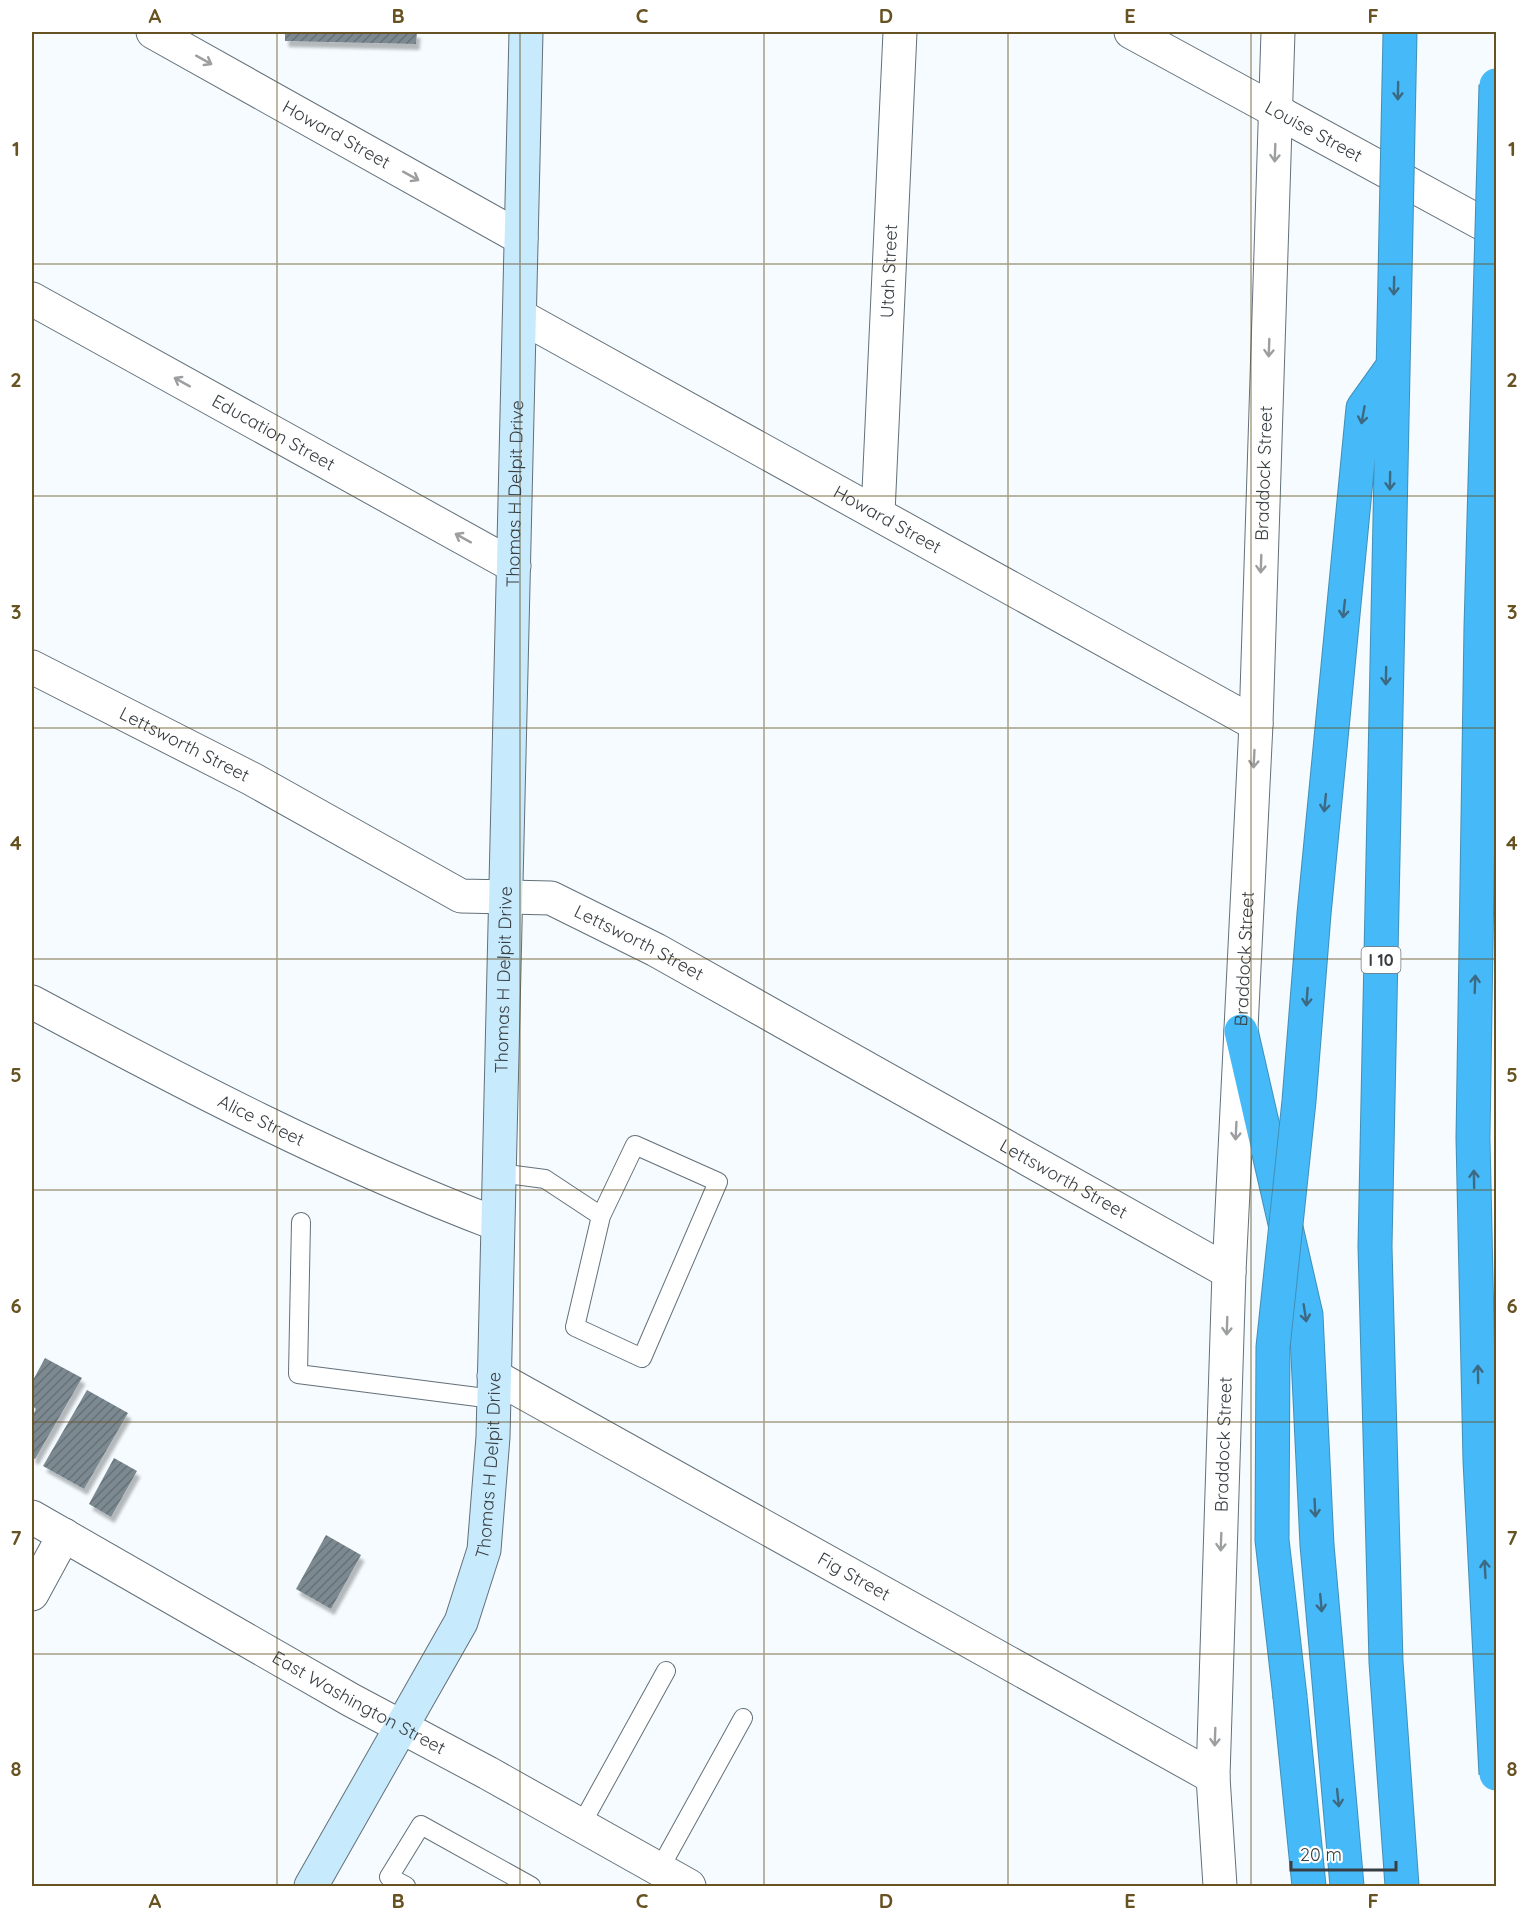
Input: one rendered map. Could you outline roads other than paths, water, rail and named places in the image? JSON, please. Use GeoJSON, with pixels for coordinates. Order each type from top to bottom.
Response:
{"type":"FeatureCollection","features":[{"type":"Feature","properties":{"kind":"highway","name":"I 10"},"geometry":{"type":"LineString","coordinates":[[1400,32],[1375,1246],[1386,1662],[1402,1887]]}},
{"type":"Feature","properties":{"kind":"highway"},"geometry":{"type":"LineString","coordinates":[[1497,86],[1481,627],[1473,1138],[1480,1461],[1497,1774]]}},
{"type":"Feature","properties":{"kind":"highway"},"geometry":{"type":"LineString","coordinates":[[1309,1887],[1272,1540],[1273,1347],[1299,1101],[1315,902],[1363,408],[1393,366]]}},
{"type":"Feature","properties":{"kind":"highway"},"geometry":{"type":"LineString","coordinates":[[1241,1031],[1306,1316],[1317,1545],[1347,1887]]}},
{"type":"Feature","properties":{"kind":"main road","name":"Thomas H Delpit Drive"},"geometry":{"type":"LineString","coordinates":[[311,1887],[461,1622],[475,1584],[488,1520],[494,1388],[526,32]]}},
{"type":"Feature","properties":{"kind":"street","name":"Howard Street"},"geometry":{"type":"LineString","coordinates":[[153,32],[521,238]]}},
{"type":"Feature","properties":{"kind":"street","name":"Utah Street"},"geometry":{"type":"LineString","coordinates":[[878,513],[900,32]]}},
{"type":"Feature","properties":{"kind":"street","name":"Louise Street"},"geometry":{"type":"LineString","coordinates":[[1131,32],[1497,231]]}},
{"type":"Feature","properties":{"kind":"street","name":"Braddock Street"},"geometry":{"type":"LineString","coordinates":[[1220,1887],[1213,1778],[1229,1272],[1256,724],[1278,32]]}},
{"type":"Feature","properties":{"kind":"street","name":"Education Street"},"geometry":{"type":"LineString","coordinates":[[32,299],[514,566]]}},
{"type":"Feature","properties":{"kind":"street","name":"Howard Street"},"geometry":{"type":"LineString","coordinates":[[520,316],[1256,724]]}},
{"type":"Feature","properties":{"kind":"street","name":"Lettsworth Street"},"geometry":{"type":"LineString","coordinates":[[32,667],[252,779],[461,896],[550,898],[656,950],[1229,1272]]}},
{"type":"Feature","properties":{"kind":"street","name":"Alice Street"},"geometry":{"type":"LineString","coordinates":[[32,1002],[253,1116],[447,1205],[497,1224]]}},
{"type":"Feature","properties":{"kind":"street","name":"Fig Street"},"geometry":{"type":"LineString","coordinates":[[494,1388],[1213,1778]]}},
{"type":"Feature","properties":{"kind":"street","name":"East Washington Street"},"geometry":{"type":"LineString","coordinates":[[32,1517],[401,1727],[689,1887]]}},
{"type":"Feature","properties":{"kind":"street"},"geometry":{"type":"LineString","coordinates":[[32,1594],[64,1535]]}},
{"type":"Feature","properties":{"kind":"lane"},"geometry":{"type":"LineString","coordinates":[[635,1145],[718,1182],[642,1358],[575,1327],[601,1216],[635,1145]]}},
{"type":"Feature","properties":{"kind":"lane"},"geometry":{"type":"LineString","coordinates":[[499,1173],[545,1179],[601,1216]]}},
{"type":"Feature","properties":{"kind":"lane"},"geometry":{"type":"LineString","coordinates":[[301,1222],[298,1374],[494,1388]]}},
{"type":"Feature","properties":{"kind":"lane"},"geometry":{"type":"LineString","coordinates":[[581,1825],[666,1671]]}},
{"type":"Feature","properties":{"kind":"lane"},"geometry":{"type":"LineString","coordinates":[[659,1870],[743,1718]]}},
{"type":"Feature","properties":{"kind":"lane"},"geometry":{"type":"LineString","coordinates":[[406,1887],[389,1877],[421,1825],[531,1887]]}}]}
